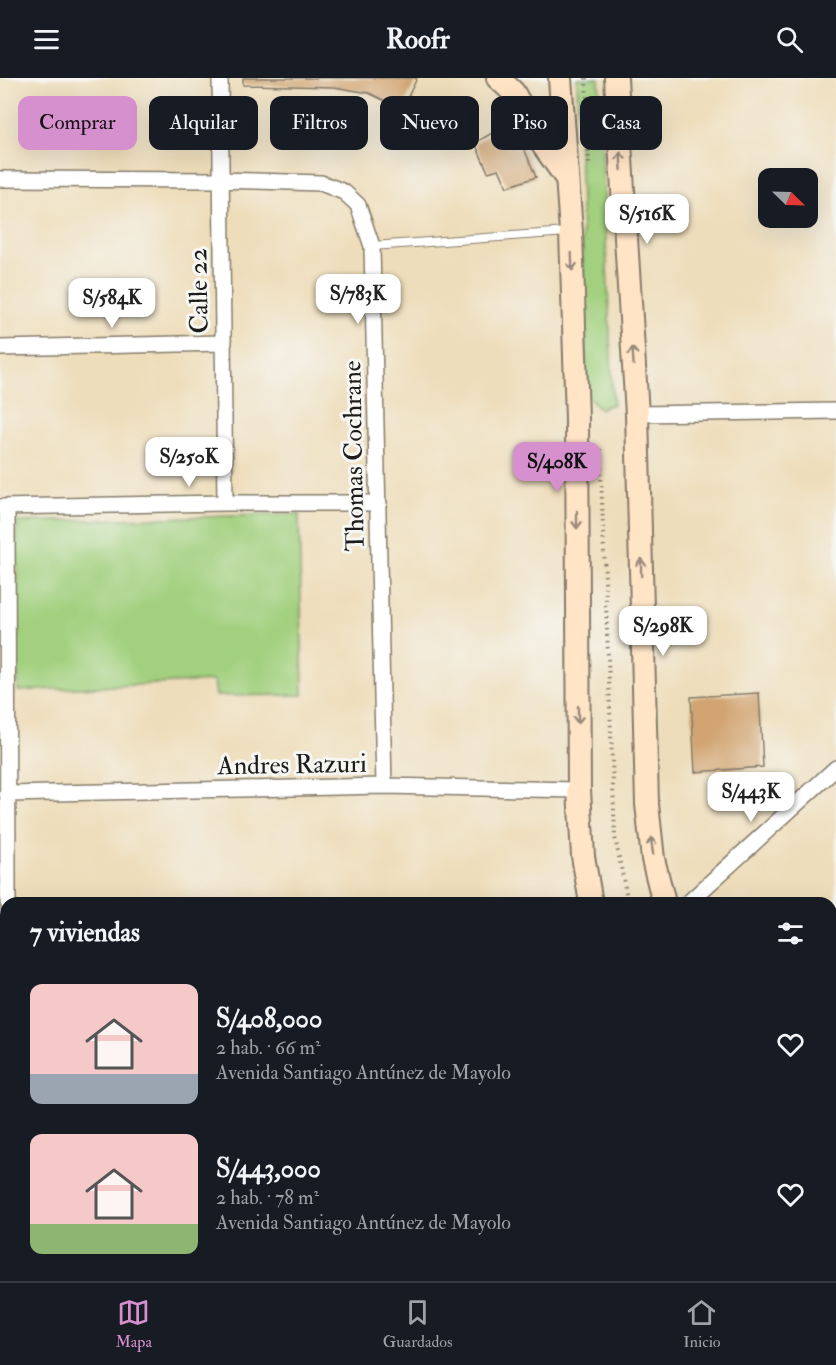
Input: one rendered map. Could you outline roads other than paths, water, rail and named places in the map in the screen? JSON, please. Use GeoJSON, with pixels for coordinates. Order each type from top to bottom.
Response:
{"type":"FeatureCollection","features":[{"type":"Feature","properties":{"kind":"main road"},"geometry":{"type":"LineString","coordinates":[[498,78],[513,92],[543,145],[567,179]]}},
{"type":"Feature","properties":{"kind":"main road"},"geometry":{"type":"LineString","coordinates":[[560,78],[571,232],[577,419],[579,790],[583,856],[590,897]]}},
{"type":"Feature","properties":{"kind":"main road"},"geometry":{"type":"LineString","coordinates":[[616,78],[617,96]]}},
{"type":"Feature","properties":{"kind":"main road"},"geometry":{"type":"LineString","coordinates":[[628,96],[633,78]]}},
{"type":"Feature","properties":{"kind":"main road"},"geometry":{"type":"LineString","coordinates":[[620,150],[637,414],[647,804],[653,859],[662,897]]}},
{"type":"Feature","properties":{"kind":"street","name":"Calle 22"},"geometry":{"type":"LineString","coordinates":[[220,78],[225,503]]}},
{"type":"Feature","properties":{"kind":"street","name":"Thomas Cochrane"},"geometry":{"type":"LineString","coordinates":[[0,178],[321,183],[344,192],[358,205],[372,246],[384,786]]}},
{"type":"Feature","properties":{"kind":"street"},"geometry":{"type":"LineString","coordinates":[[0,348],[224,343]]}},
{"type":"Feature","properties":{"kind":"street"},"geometry":{"type":"LineString","coordinates":[[637,414],[836,411]]}},
{"type":"Feature","properties":{"kind":"street"},"geometry":{"type":"LineString","coordinates":[[8,897],[4,507],[379,503]]}},
{"type":"Feature","properties":{"kind":"street"},"geometry":{"type":"LineString","coordinates":[[695,897],[836,768]]}},
{"type":"Feature","properties":{"kind":"street","name":"Andres Razuri"},"geometry":{"type":"LineString","coordinates":[[7,794],[384,786],[579,790]]}},
{"type":"Feature","properties":{"kind":"lane"},"geometry":{"type":"LineString","coordinates":[[372,246],[571,232]]}}]}
